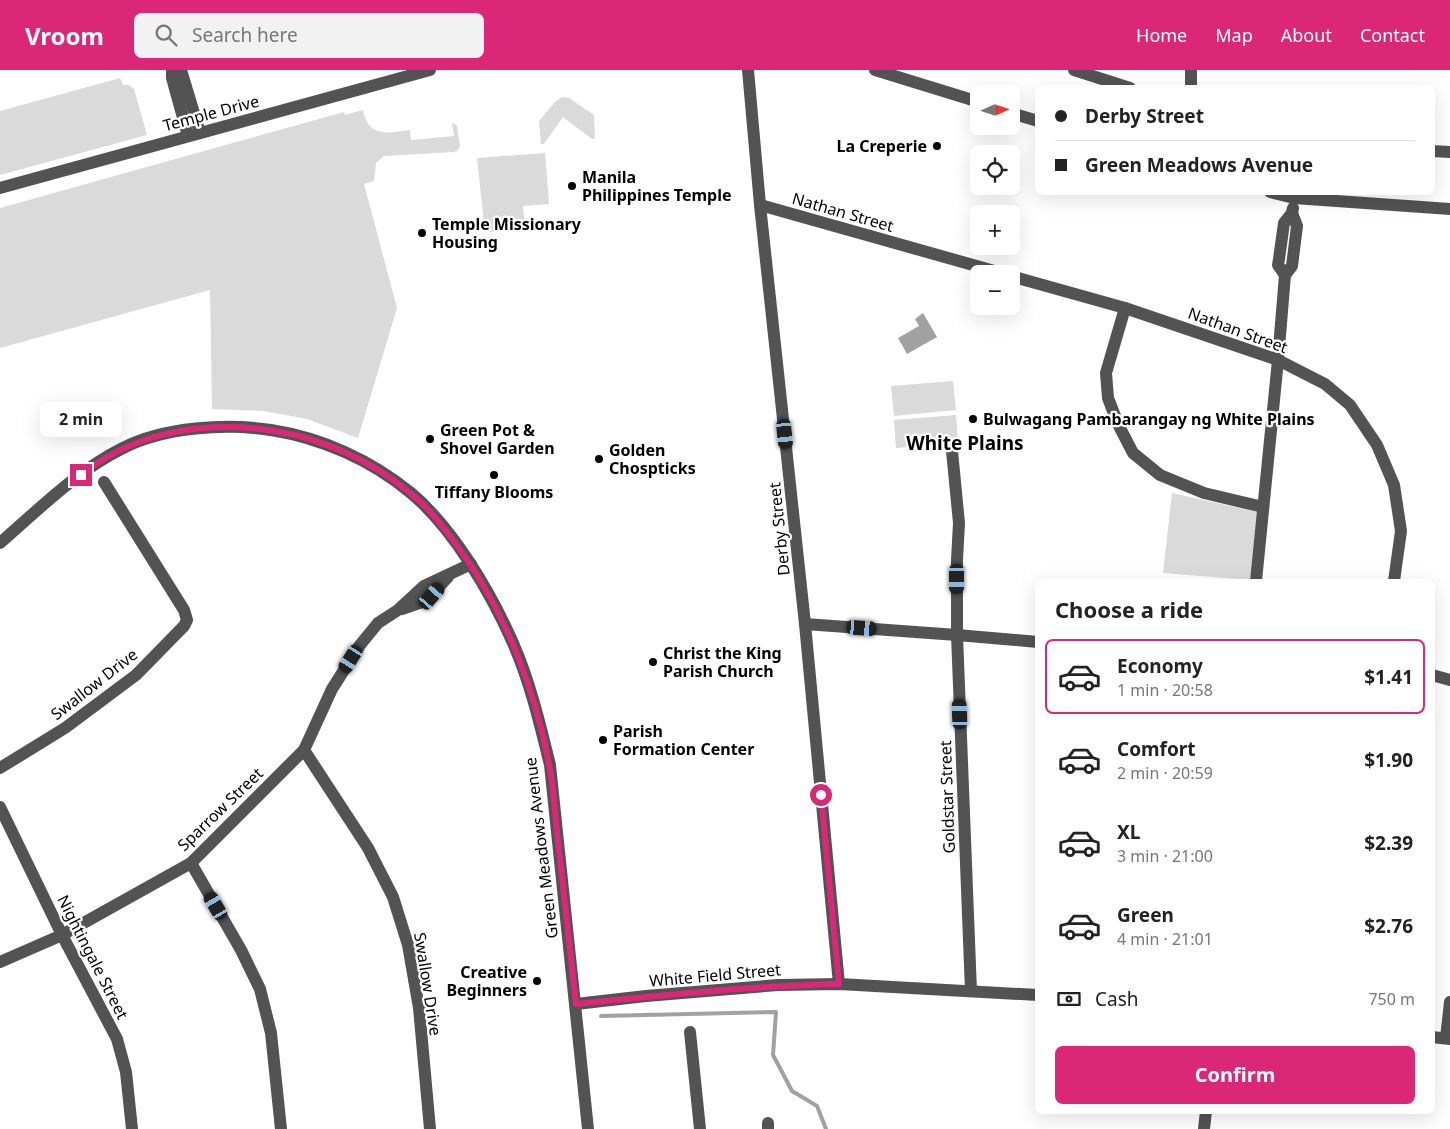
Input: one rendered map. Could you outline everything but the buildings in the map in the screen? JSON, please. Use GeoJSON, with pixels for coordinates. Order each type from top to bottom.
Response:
{"type":"FeatureCollection","features":[{"type":"Feature","properties":{"kind":"street"},"geometry":{"type":"LineString","coordinates":[[172,70],[172,78],[180,86]]}},
{"type":"Feature","properties":{"kind":"street"},"geometry":{"type":"LineString","coordinates":[[181,70],[180,86],[194,135]]}},
{"type":"Feature","properties":{"kind":"street","name":"Temple Drive"},"geometry":{"type":"LineString","coordinates":[[0,188],[430,70]]}},
{"type":"Feature","properties":{"kind":"street","name":"Derby Street"},"geometry":{"type":"LineString","coordinates":[[748,70],[760,205],[805,624],[839,984]]}},
{"type":"Feature","properties":{"kind":"street"},"geometry":{"type":"LineString","coordinates":[[875,70],[970,99]]}},
{"type":"Feature","properties":{"kind":"street"},"geometry":{"type":"LineString","coordinates":[[1074,70],[1121,85]]}},
{"type":"Feature","properties":{"kind":"street"},"geometry":{"type":"LineString","coordinates":[[1191,70],[1191,85]]}},
{"type":"Feature","properties":{"kind":"street"},"geometry":{"type":"LineString","coordinates":[[1020,116],[1035,120]]}},
{"type":"Feature","properties":{"kind":"street"},"geometry":{"type":"LineString","coordinates":[[1435,151],[1450,152]]}},
{"type":"Feature","properties":{"kind":"street"},"geometry":{"type":"LineString","coordinates":[[1282,195],[1294,198],[1450,209]]}},
{"type":"Feature","properties":{"kind":"street"},"geometry":{"type":"LineString","coordinates":[[1256,579],[1285,275],[1278,265],[1284,223],[1292,213],[1294,198]]}},
{"type":"Feature","properties":{"kind":"street","name":"Nathan Street"},"geometry":{"type":"LineString","coordinates":[[760,205],[973,265]]}},
{"type":"Feature","properties":{"kind":"street","name":"Nathan Street"},"geometry":{"type":"LineString","coordinates":[[1020,279],[1125,308],[1278,360],[1325,384],[1350,405],[1377,445],[1394,485],[1401,531],[1394,579]]}},
{"type":"Feature","properties":{"kind":"street"},"geometry":{"type":"LineString","coordinates":[[1125,308],[1106,373],[1108,398],[1118,424],[1133,453],[1160,475],[1186,486],[1204,493],[1263,507]]}},
{"type":"Feature","properties":{"kind":"street","name":"Green Meadows Avenue"},"geometry":{"type":"LineString","coordinates":[[0,543],[93,465],[124,447],[163,434],[208,427],[249,426],[290,433],[332,446],[372,465],[411,493],[432,514],[471,564],[513,643],[538,713],[550,766],[588,1129]]}},
{"type":"Feature","properties":{"kind":"street","name":"Goldstar Street"},"geometry":{"type":"LineString","coordinates":[[952,451],[959,523],[957,635],[971,991]]}},
{"type":"Feature","properties":{"kind":"street","name":"Swallow Drive"},"geometry":{"type":"LineString","coordinates":[[0,768],[65,728],[136,675],[184,626],[186,620],[184,610],[104,482]]}},
{"type":"Feature","properties":{"kind":"street","name":"Sparrow Street"},"geometry":{"type":"LineString","coordinates":[[0,962],[62,935],[191,862],[304,750],[332,689],[360,644],[378,623],[398,610],[426,601],[450,575],[471,564]]}},
{"type":"Feature","properties":{"kind":"street"},"geometry":{"type":"LineString","coordinates":[[805,624],[1035,642]]}},
{"type":"Feature","properties":{"kind":"street"},"geometry":{"type":"LineString","coordinates":[[1435,676],[1450,680]]}},
{"type":"Feature","properties":{"kind":"street","name":"Swallow Drive"},"geometry":{"type":"LineString","coordinates":[[304,750],[368,848],[393,897],[408,945],[419,1008],[430,1129]]}},
{"type":"Feature","properties":{"kind":"street","name":"Nightingale Street"},"geometry":{"type":"LineString","coordinates":[[0,807],[62,935],[117,1039],[126,1072],[132,1129]]}},
{"type":"Feature","properties":{"kind":"street"},"geometry":{"type":"LineString","coordinates":[[191,862],[241,950],[260,989],[271,1033],[281,1129]]}},
{"type":"Feature","properties":{"kind":"street","name":"White Field Street"},"geometry":{"type":"LineString","coordinates":[[576,1004],[778,985],[839,984],[1035,995]]}},
{"type":"Feature","properties":{"kind":"street"},"geometry":{"type":"LineString","coordinates":[[1435,1037],[1448,1038],[1450,1002]]}},
{"type":"Feature","properties":{"kind":"street"},"geometry":{"type":"LineString","coordinates":[[690,1032],[700,1129]]}},
{"type":"Feature","properties":{"kind":"street"},"geometry":{"type":"LineString","coordinates":[[1204,1129],[1206,1114]]}},
{"type":"Feature","properties":{"kind":"shaded area"},"geometry":{"type":"Polygon","coordinates":[[[120,78],[123,85],[129,85],[134,89],[147,135],[0,175],[0,111],[120,78]]]}},
{"type":"Feature","properties":{"kind":"shaded area"},"geometry":{"type":"Polygon","coordinates":[[[562,97],[569,98],[594,115],[595,139],[592,139],[563,117],[544,144],[541,144],[539,121],[555,102],[562,97]]]}},
{"type":"Feature","properties":{"kind":"shaded area"},"geometry":{"type":"Polygon","coordinates":[[[363,110],[369,125],[374,129],[380,132],[410,130],[411,140],[454,136],[452,122],[457,126],[460,146],[454,152],[384,156],[376,163],[374,181],[364,184],[397,308],[358,438],[307,419],[264,411],[212,409],[210,290],[0,348],[0,208],[344,112],[345,115],[363,110]]]}},
{"type":"Feature","properties":{"kind":"shaded area"},"geometry":{"type":"Polygon","coordinates":[[[545,153],[549,204],[523,206],[525,229],[488,232],[484,224],[477,158],[545,153]]]}},
{"type":"Feature","properties":{"kind":"shaded area"},"geometry":{"type":"Polygon","coordinates":[[[923,313],[937,337],[907,354],[898,338],[919,326],[915,319],[923,313]]]}},
{"type":"Feature","properties":{"kind":"shaded area"},"geometry":{"type":"Polygon","coordinates":[[[953,381],[956,410],[894,416],[891,386],[953,381]]]}},
{"type":"Feature","properties":{"kind":"shaded area"},"geometry":{"type":"Polygon","coordinates":[[[956,415],[958,443],[896,448],[894,420],[956,415]]]}},
{"type":"Feature","properties":{"kind":"shaded area"},"geometry":{"type":"Polygon","coordinates":[[[1172,493],[1257,512],[1250,579],[1163,573],[1172,493]]]}},
{"type":"Feature","properties":{"kind":"waterway"},"geometry":{"type":"LineString","coordinates":[[601,1016],[776,1012],[773,1055],[792,1091],[817,1106],[826,1129]]}},
{"type":"Feature","properties":{"kind":"place","name":"La Creperie"},"geometry":{"type":"Point","coordinates":[937,146]}},
{"type":"Feature","properties":{"kind":"place","name":"Manila Philippines Temple"},"geometry":{"type":"Point","coordinates":[572,186]}},
{"type":"Feature","properties":{"kind":"place","name":"Temple Missionary Housing"},"geometry":{"type":"Point","coordinates":[422,233]}},
{"type":"Feature","properties":{"kind":"place","name":"Bulwagang Pambarangay ng White Plains"},"geometry":{"type":"Point","coordinates":[973,419]}},
{"type":"Feature","properties":{"kind":"place","name":"Green Pot & Shovel Garden"},"geometry":{"type":"Point","coordinates":[430,439]}},
{"type":"Feature","properties":{"kind":"place","name":"Golden Chospticks"},"geometry":{"type":"Point","coordinates":[599,459]}},
{"type":"Feature","properties":{"kind":"place","name":"Tiffany Blooms"},"geometry":{"type":"Point","coordinates":[494,475]}},
{"type":"Feature","properties":{"kind":"place","name":"Christ the King Parish Church"},"geometry":{"type":"Point","coordinates":[653,662]}},
{"type":"Feature","properties":{"kind":"place","name":"Parish Formation Center"},"geometry":{"type":"Point","coordinates":[603,740]}},
{"type":"Feature","properties":{"kind":"place","name":"Creative Beginners"},"geometry":{"type":"Point","coordinates":[537,981]}},
{"type":"Feature","properties":{"kind":"district","name":"White Plains"},"geometry":{"type":"Point","coordinates":[965,443]}},
{"type":"Feature","properties":{"kind":"route"},"geometry":{"type":"LineString","coordinates":[[81,475],[93,465],[124,447],[163,434],[208,427],[249,426],[290,433],[332,446],[372,465],[411,493],[432,514],[471,564],[494,605],[513,643],[538,713],[550,766],[576,1004],[778,985],[839,984],[821,795]]}}]}
